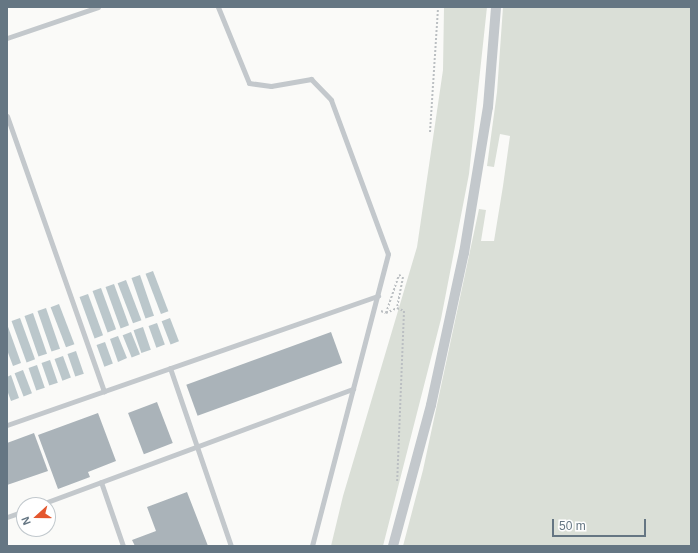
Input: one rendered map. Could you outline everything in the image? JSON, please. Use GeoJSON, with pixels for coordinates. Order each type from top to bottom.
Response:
{"type":"FeatureCollection","features":[{"type":"Feature","properties":{"kind":"street"},"geometry":{"type":"LineString","coordinates":[[393,546],[430,405],[464,253],[488,107],[496,7]]}},
{"type":"Feature","properties":{"kind":"lane"},"geometry":{"type":"LineString","coordinates":[[7,38],[98,7]]}},
{"type":"Feature","properties":{"kind":"lane"},"geometry":{"type":"LineString","coordinates":[[218,7],[248,83],[271,86],[311,80],[331,100],[388,254],[312,546]]}},
{"type":"Feature","properties":{"kind":"lane"},"geometry":{"type":"LineString","coordinates":[[7,116],[104,391]]}},
{"type":"Feature","properties":{"kind":"lane"},"geometry":{"type":"LineString","coordinates":[[7,425],[378,296]]}},
{"type":"Feature","properties":{"kind":"lane"},"geometry":{"type":"LineString","coordinates":[[170,368],[231,546]]}},
{"type":"Feature","properties":{"kind":"lane"},"geometry":{"type":"LineString","coordinates":[[56,499],[353,389]]}},
{"type":"Feature","properties":{"kind":"lane"},"geometry":{"type":"LineString","coordinates":[[101,482],[123,546]]}},
{"type":"Feature","properties":{"kind":"path"},"geometry":{"type":"LineString","coordinates":[[430,132],[438,7]]}},
{"type":"Feature","properties":{"kind":"path"},"geometry":{"type":"LineString","coordinates":[[386,313],[399,275],[403,277],[397,308]]}},
{"type":"Feature","properties":{"kind":"path"},"geometry":{"type":"LineString","coordinates":[[374,310],[386,313],[397,308],[404,311],[397,490]]}},
{"type":"Feature","properties":{"kind":"shaded area"},"geometry":{"type":"Polygon","coordinates":[[[444,7],[487,7],[469,174],[441,319],[383,546],[331,546],[343,496],[417,247],[443,70],[444,7]]]}},
{"type":"Feature","properties":{"kind":"shaded area"},"geometry":{"type":"Polygon","coordinates":[[[503,7],[691,7],[691,546],[403,546],[423,470],[479,209],[486,210],[481,241],[494,241],[510,136],[500,134],[494,167],[487,166],[497,92],[503,7]]]}},
{"type":"Feature","properties":{"kind":"shaded area"},"geometry":{"type":"Polygon","coordinates":[[[153,271],[168,311],[161,314],[146,274],[153,271]]]}},
{"type":"Feature","properties":{"kind":"shaded area"},"geometry":{"type":"Polygon","coordinates":[[[140,275],[154,316],[145,319],[131,278],[140,275]]]}},
{"type":"Feature","properties":{"kind":"shaded area"},"geometry":{"type":"Polygon","coordinates":[[[126,280],[141,320],[133,323],[118,283],[126,280]]]}},
{"type":"Feature","properties":{"kind":"shaded area"},"geometry":{"type":"Polygon","coordinates":[[[114,284],[129,325],[121,328],[106,287],[114,284]]]}},
{"type":"Feature","properties":{"kind":"shaded area"},"geometry":{"type":"Polygon","coordinates":[[[101,288],[116,329],[108,332],[93,291],[101,288]]]}},
{"type":"Feature","properties":{"kind":"shaded area"},"geometry":{"type":"Polygon","coordinates":[[[88,294],[103,335],[95,338],[80,297],[88,294]]]}},
{"type":"Feature","properties":{"kind":"shaded area"},"geometry":{"type":"Polygon","coordinates":[[[59,304],[74,344],[66,347],[51,307],[59,304]]]}},
{"type":"Feature","properties":{"kind":"shaded area"},"geometry":{"type":"Polygon","coordinates":[[[46,308],[60,349],[51,352],[37,311],[46,308]]]}},
{"type":"Feature","properties":{"kind":"shaded area"},"geometry":{"type":"Polygon","coordinates":[[[33,313],[47,354],[38,357],[24,316],[33,313]]]}},
{"type":"Feature","properties":{"kind":"shaded area"},"geometry":{"type":"Polygon","coordinates":[[[20,318],[35,359],[27,362],[12,321],[20,318]]]}},
{"type":"Feature","properties":{"kind":"shaded area"},"geometry":{"type":"Polygon","coordinates":[[[170,318],[179,341],[171,345],[162,321],[170,318]]]}},
{"type":"Feature","properties":{"kind":"shaded area"},"geometry":{"type":"Polygon","coordinates":[[[157,323],[165,345],[156,348],[149,326],[157,323]]]}},
{"type":"Feature","properties":{"kind":"shaded area"},"geometry":{"type":"Polygon","coordinates":[[[7,324],[21,363],[13,366],[7,350],[7,324]]]}},
{"type":"Feature","properties":{"kind":"shaded area"},"geometry":{"type":"Polygon","coordinates":[[[143,327],[151,350],[141,353],[134,330],[143,327]]]}},
{"type":"Feature","properties":{"kind":"shaded area"},"geometry":{"type":"Polygon","coordinates":[[[131,332],[140,354],[132,358],[123,335],[131,332]]]}},
{"type":"Feature","properties":{"kind":"shaded area"},"geometry":{"type":"Polygon","coordinates":[[[118,336],[127,358],[118,362],[110,339],[118,336]]]}},
{"type":"Feature","properties":{"kind":"shaded area"},"geometry":{"type":"Polygon","coordinates":[[[105,342],[113,364],[104,367],[97,345],[105,342]]]}},
{"type":"Feature","properties":{"kind":"shaded area"},"geometry":{"type":"Polygon","coordinates":[[[76,351],[84,374],[75,377],[67,354],[76,351]]]}},
{"type":"Feature","properties":{"kind":"shaded area"},"geometry":{"type":"Polygon","coordinates":[[[63,356],[71,378],[62,381],[55,359],[63,356]]]}},
{"type":"Feature","properties":{"kind":"shaded area"},"geometry":{"type":"Polygon","coordinates":[[[50,360],[58,383],[49,386],[41,363],[50,360]]]}},
{"type":"Feature","properties":{"kind":"shaded area"},"geometry":{"type":"Polygon","coordinates":[[[37,365],[45,388],[36,391],[28,368],[37,365]]]}},
{"type":"Feature","properties":{"kind":"shaded area"},"geometry":{"type":"Polygon","coordinates":[[[23,370],[32,393],[24,397],[15,373],[23,370]]]}},
{"type":"Feature","properties":{"kind":"shaded area"},"geometry":{"type":"Polygon","coordinates":[[[11,375],[19,398],[11,401],[7,390],[7,377],[11,375]]]}},
{"type":"Feature","properties":{"kind":"building"},"geometry":{"type":"Polygon","coordinates":[[[331,332],[342,363],[198,416],[186,385],[331,332]]]}},
{"type":"Feature","properties":{"kind":"building"},"geometry":{"type":"Polygon","coordinates":[[[157,402],[173,443],[144,454],[128,413],[157,402]]]}},
{"type":"Feature","properties":{"kind":"building"},"geometry":{"type":"Polygon","coordinates":[[[98,413],[116,461],[88,472],[90,477],[58,489],[38,435],[98,413]]]}},
{"type":"Feature","properties":{"kind":"building"},"geometry":{"type":"Polygon","coordinates":[[[34,433],[48,471],[7,485],[7,443],[34,433]]]}},
{"type":"Feature","properties":{"kind":"building"},"geometry":{"type":"Polygon","coordinates":[[[187,492],[208,546],[135,546],[132,540],[156,531],[147,507],[187,492]]]}}]}
